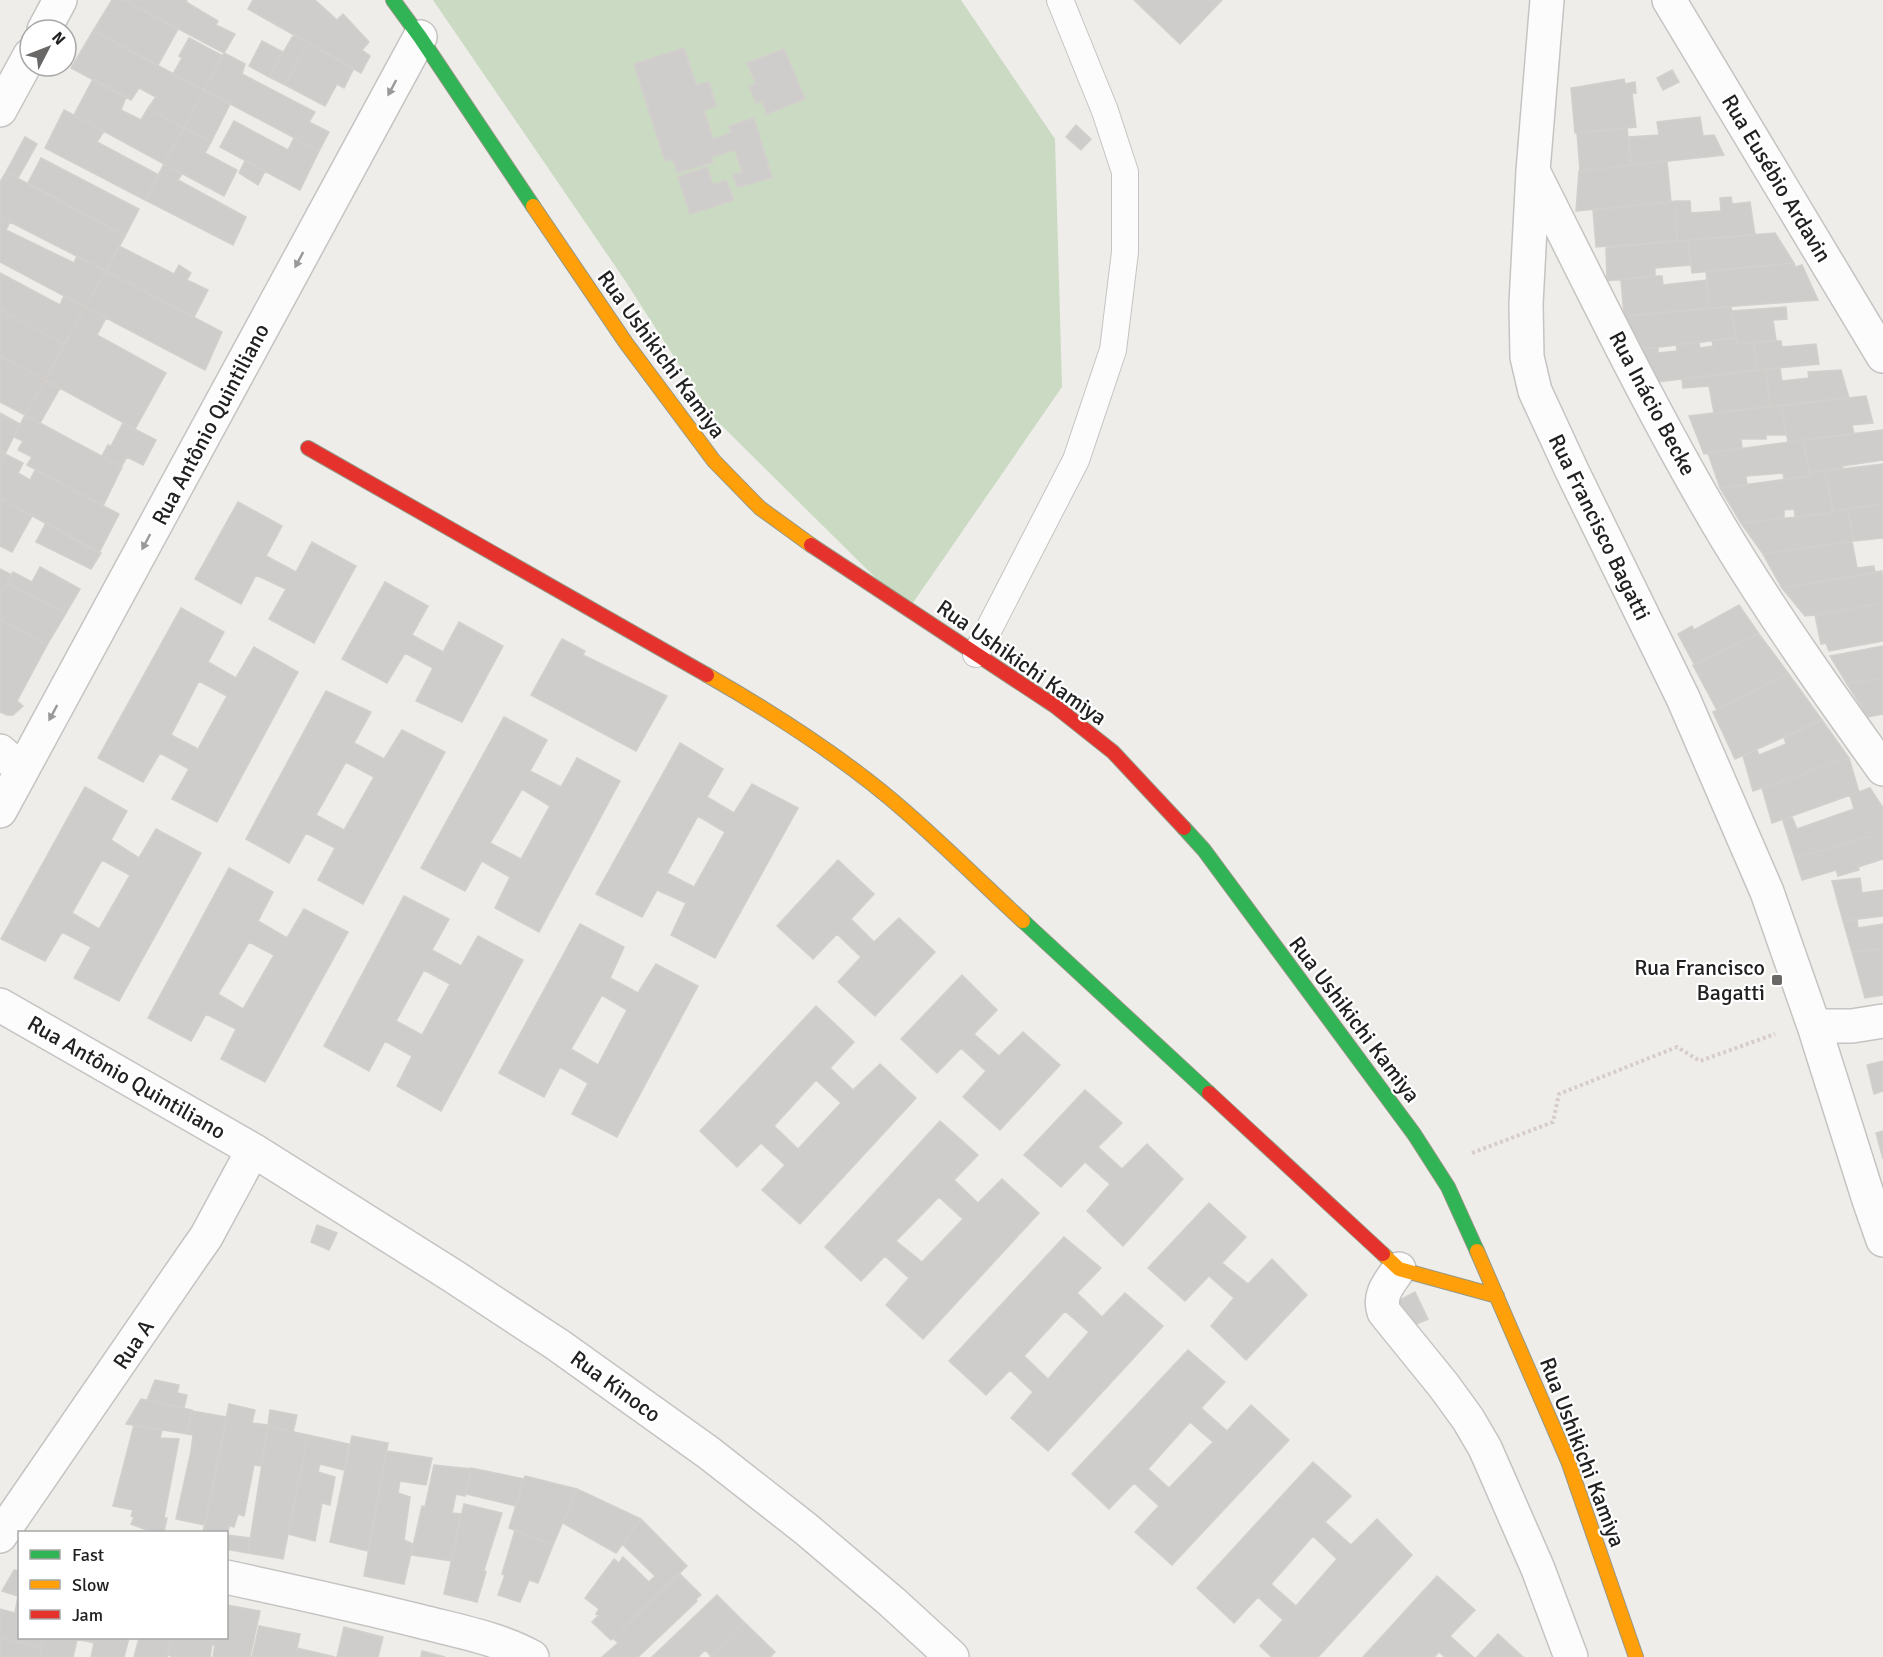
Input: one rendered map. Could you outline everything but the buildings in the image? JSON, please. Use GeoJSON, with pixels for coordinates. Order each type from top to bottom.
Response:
{"type":"FeatureCollection","features":[{"type":"Feature","properties":{"kind":"main road","name":"Rua Ushikichi Kamiya"},"geometry":{"type":"LineString","coordinates":[[393,0],[626,343],[714,461],[760,508],[825,556],[1055,706],[1113,752],[1197,842],[1414,1134],[1448,1187],[1568,1461],[1636,1657]]}},
{"type":"Feature","properties":{"kind":"main road"},"geometry":{"type":"LineString","coordinates":[[308,448],[749,699],[829,751],[905,811],[1399,1269],[1497,1296]]}},
{"type":"Feature","properties":{"kind":"street"},"geometry":{"type":"LineString","coordinates":[[50,18],[60,0]]}},
{"type":"Feature","properties":{"kind":"street"},"geometry":{"type":"LineString","coordinates":[[1533,171],[1547,0]]}},
{"type":"Feature","properties":{"kind":"street","name":"Rua Eusébio Ardavin"},"geometry":{"type":"LineString","coordinates":[[1670,0],[1883,356]]}},
{"type":"Feature","properties":{"kind":"street","name":"Rua Antônio Quintiliano"},"geometry":{"type":"LineString","coordinates":[[0,811],[11,760],[420,37]]}},
{"type":"Feature","properties":{"kind":"street"},"geometry":{"type":"LineString","coordinates":[[0,110],[18,77]]}},
{"type":"Feature","properties":{"kind":"street","name":"Rua Inácio Becke"},"geometry":{"type":"LineString","coordinates":[[1533,171],[1664,428],[1728,540],[1834,702],[1883,769]]}},
{"type":"Feature","properties":{"kind":"street","name":"Rua Francisco Bagatti"},"geometry":{"type":"LineString","coordinates":[[1533,171],[1526,304],[1527,357],[1535,391],[1692,720],[1767,892],[1814,1026],[1883,1240]]}},
{"type":"Feature","properties":{"kind":"street","name":"Rua Antônio Quintiliano"},"geometry":{"type":"LineString","coordinates":[[0,1005],[253,1150]]}},
{"type":"Feature","properties":{"kind":"street"},"geometry":{"type":"LineString","coordinates":[[1814,1026],[1852,1026],[1883,1022]]}},
{"type":"Feature","properties":{"kind":"street","name":"Rua A"},"geometry":{"type":"LineString","coordinates":[[7,1534],[206,1237],[253,1150]]}},
{"type":"Feature","properties":{"kind":"street","name":"Rua Kinoco"},"geometry":{"type":"LineString","coordinates":[[253,1150],[558,1345],[709,1453],[849,1565],[952,1657]]}},
{"type":"Feature","properties":{"kind":"street"},"geometry":{"type":"LineString","coordinates":[[1399,1269],[1383,1292],[1381,1304],[1384,1312],[1444,1386],[1468,1419],[1485,1448],[1538,1569],[1571,1657]]}},
{"type":"Feature","properties":{"kind":"street"},"geometry":{"type":"LineString","coordinates":[[228,1577],[467,1633],[516,1648],[532,1657]]}},
{"type":"Feature","properties":{"kind":"lane"},"geometry":{"type":"LineString","coordinates":[[976,654],[1076,460],[1113,350],[1125,252],[1125,172],[1105,111],[1060,0]]}},
{"type":"Feature","properties":{"kind":"path"},"geometry":{"type":"LineString","coordinates":[[1436,1167],[1554,1122],[1559,1094],[1677,1047],[1700,1060],[1778,1033],[1814,1026]]}},
{"type":"Feature","properties":{"kind":"green space"},"geometry":{"type":"Polygon","coordinates":[[[433,0],[961,0],[1055,139],[1062,387],[908,610],[712,416],[624,279],[433,0]]]}},
{"type":"Feature","properties":{"kind":"traffic: fast"},"geometry":{"type":"LineString","coordinates":[[393,0],[533,206]]}},
{"type":"Feature","properties":{"kind":"traffic: fast"},"geometry":{"type":"LineString","coordinates":[[1184,828],[1204,850],[1414,1134],[1448,1187],[1477,1251]]}},
{"type":"Feature","properties":{"kind":"traffic: fast"},"geometry":{"type":"LineString","coordinates":[[1023,921],[1209,1093]]}},
{"type":"Feature","properties":{"kind":"traffic: slow"},"geometry":{"type":"LineString","coordinates":[[533,206],[626,343],[714,461],[760,508],[811,545]]}},
{"type":"Feature","properties":{"kind":"traffic: slow"},"geometry":{"type":"LineString","coordinates":[[707,675],[785,722],[859,774],[921,825],[1023,921]]}},
{"type":"Feature","properties":{"kind":"traffic: slow"},"geometry":{"type":"LineString","coordinates":[[1477,1251],[1568,1461],[1636,1657]]}},
{"type":"Feature","properties":{"kind":"traffic: slow"},"geometry":{"type":"LineString","coordinates":[[1383,1254],[1399,1269],[1497,1296]]}},
{"type":"Feature","properties":{"kind":"traffic: jam"},"geometry":{"type":"LineString","coordinates":[[308,448],[707,675]]}},
{"type":"Feature","properties":{"kind":"traffic: jam"},"geometry":{"type":"LineString","coordinates":[[811,545],[1055,706],[1113,752],[1184,828]]}},
{"type":"Feature","properties":{"kind":"traffic: jam"},"geometry":{"type":"LineString","coordinates":[[1209,1093],[1383,1254]]}},
{"type":"Feature","properties":{"kind":"place","name":"Rua Francisco Bagatti"},"geometry":{"type":"Point","coordinates":[1777,980]}}]}
